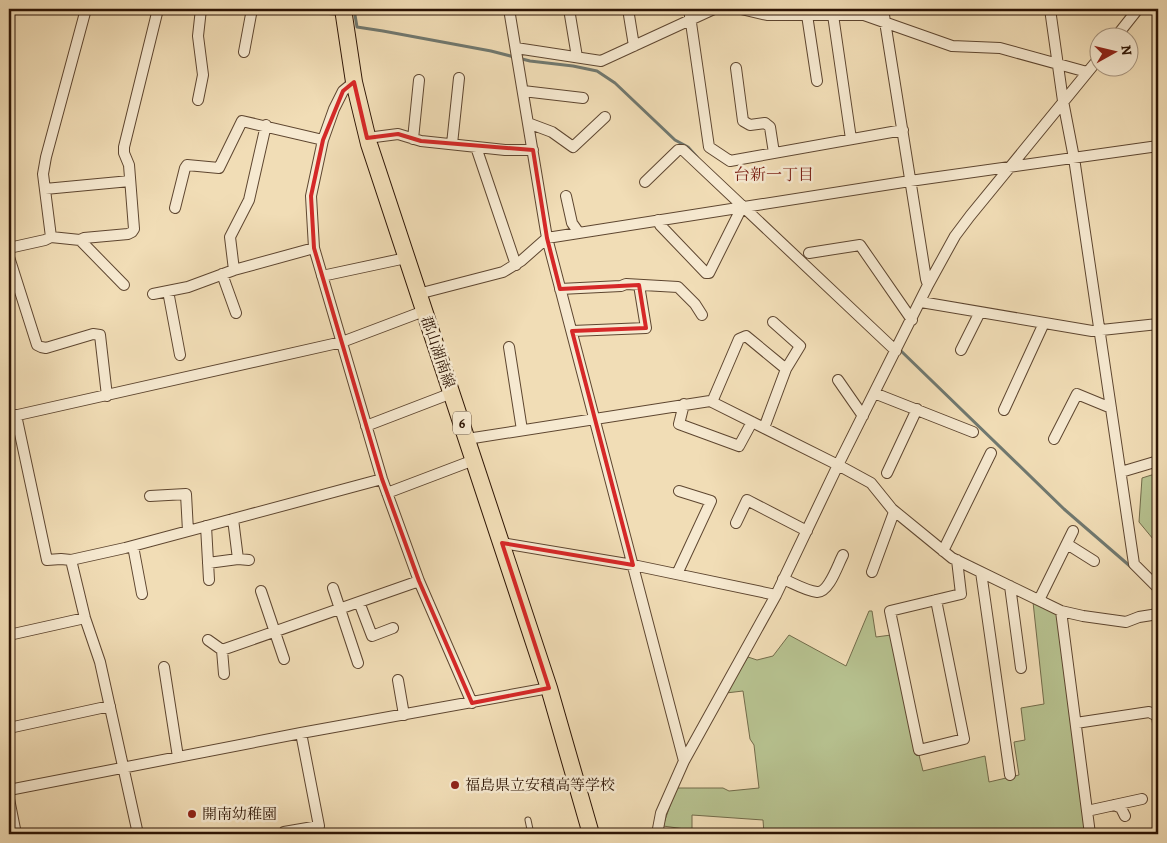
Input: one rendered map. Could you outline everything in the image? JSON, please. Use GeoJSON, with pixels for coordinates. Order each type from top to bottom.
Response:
{"type":"FeatureCollection","features":[{"type":"Feature","properties":{"kind":"main road","name":"郡山湖南線"},"geometry":{"type":"LineString","coordinates":[[339,9],[367,138],[550,688],[591,834]]}},
{"type":"Feature","properties":{"kind":"street"},"geometry":{"type":"LineString","coordinates":[[51,237],[43,174],[86,9]]}},
{"type":"Feature","properties":{"kind":"street"},"geometry":{"type":"LineString","coordinates":[[9,248],[51,237],[80,240],[132,232],[134,229],[128,161],[124,153],[124,147],[158,9]]}},
{"type":"Feature","properties":{"kind":"street"},"geometry":{"type":"LineString","coordinates":[[198,100],[203,75],[198,36],[201,9]]}},
{"type":"Feature","properties":{"kind":"street"},"geometry":{"type":"LineString","coordinates":[[244,52],[252,9]]}},
{"type":"Feature","properties":{"kind":"street"},"geometry":{"type":"LineString","coordinates":[[509,9],[547,238],[684,761]]}},
{"type":"Feature","properties":{"kind":"street"},"geometry":{"type":"LineString","coordinates":[[569,9],[576,57]]}},
{"type":"Feature","properties":{"kind":"street"},"geometry":{"type":"LineString","coordinates":[[628,9],[634,46]]}},
{"type":"Feature","properties":{"kind":"street"},"geometry":{"type":"LineString","coordinates":[[516,48],[601,60],[634,46],[690,14],[714,9]]}},
{"type":"Feature","properties":{"kind":"street"},"geometry":{"type":"LineString","coordinates":[[741,9],[807,15],[864,15],[952,46],[1000,48],[1087,72]]}},
{"type":"Feature","properties":{"kind":"street"},"geometry":{"type":"LineString","coordinates":[[883,9],[928,285]]}},
{"type":"Feature","properties":{"kind":"street"},"geometry":{"type":"LineString","coordinates":[[1050,9],[1134,564],[1158,588]]}},
{"type":"Feature","properties":{"kind":"street"},"geometry":{"type":"LineString","coordinates":[[1123,28],[1138,9]]}},
{"type":"Feature","properties":{"kind":"street"},"geometry":{"type":"LineString","coordinates":[[690,14],[709,147],[730,161],[903,130]]}},
{"type":"Feature","properties":{"kind":"street"},"geometry":{"type":"LineString","coordinates":[[807,15],[817,81]]}},
{"type":"Feature","properties":{"kind":"street"},"geometry":{"type":"LineString","coordinates":[[833,15],[851,139]]}},
{"type":"Feature","properties":{"kind":"street"},"geometry":{"type":"LineString","coordinates":[[736,68],[743,121],[750,125],[765,123],[770,127],[774,153]]}},
{"type":"Feature","properties":{"kind":"street"},"geometry":{"type":"LineString","coordinates":[[657,834],[661,813],[684,761],[776,595],[838,465],[928,285],[955,236],[1090,69]]}},
{"type":"Feature","properties":{"kind":"street"},"geometry":{"type":"LineString","coordinates":[[452,144],[459,78]]}},
{"type":"Feature","properties":{"kind":"street"},"geometry":{"type":"LineString","coordinates":[[413,139],[419,80]]}},
{"type":"Feature","properties":{"kind":"street"},"geometry":{"type":"LineString","coordinates":[[354,82],[343,91],[334,109],[323,140],[311,196],[314,248],[382,479],[419,581],[472,703]]}},
{"type":"Feature","properties":{"kind":"street"},"geometry":{"type":"LineString","coordinates":[[523,91],[583,98]]}},
{"type":"Feature","properties":{"kind":"street"},"geometry":{"type":"LineString","coordinates":[[528,123],[552,132],[573,147],[605,117]]}},
{"type":"Feature","properties":{"kind":"street"},"geometry":{"type":"LineString","coordinates":[[175,208],[187,165],[219,168],[242,120],[323,140]]}},
{"type":"Feature","properties":{"kind":"street"},"geometry":{"type":"LineString","coordinates":[[234,270],[230,237],[249,200],[266,125]]}},
{"type":"Feature","properties":{"kind":"street"},"geometry":{"type":"LineString","coordinates":[[367,138],[396,133],[413,139],[476,147],[533,150]]}},
{"type":"Feature","properties":{"kind":"street"},"geometry":{"type":"LineString","coordinates":[[418,294],[503,272],[516,264],[547,238],[910,181],[1158,146]]}},
{"type":"Feature","properties":{"kind":"street"},"geometry":{"type":"LineString","coordinates":[[476,147],[516,264]]}},
{"type":"Feature","properties":{"kind":"street"},"geometry":{"type":"LineString","coordinates":[[645,182],[678,150],[683,150],[896,351]]}},
{"type":"Feature","properties":{"kind":"street"},"geometry":{"type":"LineString","coordinates":[[44,189],[130,181]]}},
{"type":"Feature","properties":{"kind":"street"},"geometry":{"type":"LineString","coordinates":[[566,196],[572,223],[579,233]]}},
{"type":"Feature","properties":{"kind":"street"},"geometry":{"type":"LineString","coordinates":[[658,220],[660,225],[706,273],[709,273],[742,207]]}},
{"type":"Feature","properties":{"kind":"street"},"geometry":{"type":"LineString","coordinates":[[80,240],[124,285]]}},
{"type":"Feature","properties":{"kind":"street"},"geometry":{"type":"LineString","coordinates":[[810,253],[860,244],[912,320]]}},
{"type":"Feature","properties":{"kind":"street"},"geometry":{"type":"LineString","coordinates":[[153,294],[188,287],[234,270],[314,248]]}},
{"type":"Feature","properties":{"kind":"street"},"geometry":{"type":"LineString","coordinates":[[9,257],[37,345],[46,348],[93,334],[100,335],[106,396]]}},
{"type":"Feature","properties":{"kind":"street"},"geometry":{"type":"LineString","coordinates":[[322,276],[406,258]]}},
{"type":"Feature","properties":{"kind":"street"},"geometry":{"type":"LineString","coordinates":[[222,274],[236,313]]}},
{"type":"Feature","properties":{"kind":"street"},"geometry":{"type":"LineString","coordinates":[[560,289],[621,286],[626,284],[678,287],[695,304],[702,315]]}},
{"type":"Feature","properties":{"kind":"street"},"geometry":{"type":"LineString","coordinates":[[572,331],[646,328],[639,285]]}},
{"type":"Feature","properties":{"kind":"street"},"geometry":{"type":"LineString","coordinates":[[168,291],[180,355]]}},
{"type":"Feature","properties":{"kind":"street"},"geometry":{"type":"LineString","coordinates":[[921,302],[1092,331],[1158,324]]}},
{"type":"Feature","properties":{"kind":"street"},"geometry":{"type":"LineString","coordinates":[[382,479],[133,546],[71,560],[47,560],[13,416],[342,342],[424,311]]}},
{"type":"Feature","properties":{"kind":"street"},"geometry":{"type":"LineString","coordinates":[[962,350],[980,312]]}},
{"type":"Feature","properties":{"kind":"street"},"geometry":{"type":"LineString","coordinates":[[764,428],[786,370],[800,346],[773,322]]}},
{"type":"Feature","properties":{"kind":"street"},"geometry":{"type":"LineString","coordinates":[[1004,410],[1044,323]]}},
{"type":"Feature","properties":{"kind":"street"},"geometry":{"type":"LineString","coordinates":[[712,402],[739,339],[743,336],[752,341],[786,370]]}},
{"type":"Feature","properties":{"kind":"street"},"geometry":{"type":"LineString","coordinates":[[509,347],[522,430]]}},
{"type":"Feature","properties":{"kind":"street"},"geometry":{"type":"LineString","coordinates":[[838,380],[863,416]]}},
{"type":"Feature","properties":{"kind":"street"},"geometry":{"type":"LineString","coordinates":[[874,393],[973,432]]}},
{"type":"Feature","properties":{"kind":"street"},"geometry":{"type":"LineString","coordinates":[[366,426],[452,394]]}},
{"type":"Feature","properties":{"kind":"street"},"geometry":{"type":"LineString","coordinates":[[1054,439],[1077,394],[1111,408]]}},
{"type":"Feature","properties":{"kind":"street"},"geometry":{"type":"LineString","coordinates":[[467,439],[701,401],[712,402],[871,483],[894,512],[943,551],[957,560],[1039,600],[1061,610],[1083,616],[1126,622],[1139,617],[1158,614]]}},
{"type":"Feature","properties":{"kind":"street"},"geometry":{"type":"LineString","coordinates":[[684,404],[680,424],[739,446],[752,422]]}},
{"type":"Feature","properties":{"kind":"street"},"geometry":{"type":"LineString","coordinates":[[886,472],[917,409]]}},
{"type":"Feature","properties":{"kind":"street"},"geometry":{"type":"LineString","coordinates":[[943,551],[991,453]]}},
{"type":"Feature","properties":{"kind":"street"},"geometry":{"type":"LineString","coordinates":[[387,493],[474,460]]}},
{"type":"Feature","properties":{"kind":"street"},"geometry":{"type":"LineString","coordinates":[[1121,472],[1158,461]]}},
{"type":"Feature","properties":{"kind":"street"},"geometry":{"type":"LineString","coordinates":[[677,574],[711,501],[679,491]]}},
{"type":"Feature","properties":{"kind":"street"},"geometry":{"type":"LineString","coordinates":[[150,496],[186,494],[188,531]]}},
{"type":"Feature","properties":{"kind":"street"},"geometry":{"type":"LineString","coordinates":[[736,523],[747,500],[807,531]]}},
{"type":"Feature","properties":{"kind":"street"},"geometry":{"type":"LineString","coordinates":[[872,572],[894,512]]}},
{"type":"Feature","properties":{"kind":"street"},"geometry":{"type":"LineString","coordinates":[[208,563],[244,560],[233,519]]}},
{"type":"Feature","properties":{"kind":"street"},"geometry":{"type":"LineString","coordinates":[[206,526],[209,580]]}},
{"type":"Feature","properties":{"kind":"street"},"geometry":{"type":"LineString","coordinates":[[1039,600],[1073,531]]}},
{"type":"Feature","properties":{"kind":"street"},"geometry":{"type":"LineString","coordinates":[[502,543],[633,565],[776,595]]}},
{"type":"Feature","properties":{"kind":"street"},"geometry":{"type":"LineString","coordinates":[[1067,544],[1094,561]]}},
{"type":"Feature","properties":{"kind":"street"},"geometry":{"type":"LineString","coordinates":[[133,546],[142,594]]}},
{"type":"Feature","properties":{"kind":"street"},"geometry":{"type":"LineString","coordinates":[[784,579],[816,592],[823,592],[842,555]]}},
{"type":"Feature","properties":{"kind":"street"},"geometry":{"type":"LineString","coordinates":[[71,560],[84,618],[100,662],[138,834]]}},
{"type":"Feature","properties":{"kind":"street"},"geometry":{"type":"LineString","coordinates":[[936,600],[964,739],[919,750],[890,611],[961,594],[957,560]]}},
{"type":"Feature","properties":{"kind":"street"},"geometry":{"type":"LineString","coordinates":[[982,572],[1010,775]]}},
{"type":"Feature","properties":{"kind":"street"},"geometry":{"type":"LineString","coordinates":[[222,650],[419,581]]}},
{"type":"Feature","properties":{"kind":"street"},"geometry":{"type":"LineString","coordinates":[[1010,586],[1022,668]]}},
{"type":"Feature","properties":{"kind":"street"},"geometry":{"type":"LineString","coordinates":[[333,588],[358,663]]}},
{"type":"Feature","properties":{"kind":"street"},"geometry":{"type":"LineString","coordinates":[[261,591],[284,659]]}},
{"type":"Feature","properties":{"kind":"street"},"geometry":{"type":"LineString","coordinates":[[359,602],[372,636],[393,628]]}},
{"type":"Feature","properties":{"kind":"street"},"geometry":{"type":"LineString","coordinates":[[1061,610],[1090,834]]}},
{"type":"Feature","properties":{"kind":"street"},"geometry":{"type":"LineString","coordinates":[[9,635],[84,618]]}},
{"type":"Feature","properties":{"kind":"street"},"geometry":{"type":"LineString","coordinates":[[208,640],[222,650],[224,674]]}},
{"type":"Feature","properties":{"kind":"street"},"geometry":{"type":"LineString","coordinates":[[164,667],[178,757]]}},
{"type":"Feature","properties":{"kind":"street"},"geometry":{"type":"LineString","coordinates":[[398,680],[404,715]]}},
{"type":"Feature","properties":{"kind":"street"},"geometry":{"type":"LineString","coordinates":[[9,790],[301,733],[550,688]]}},
{"type":"Feature","properties":{"kind":"street"},"geometry":{"type":"LineString","coordinates":[[9,728],[110,706]]}},
{"type":"Feature","properties":{"kind":"street"},"geometry":{"type":"LineString","coordinates":[[1076,723],[1149,712],[1157,716],[1158,723]]}},
{"type":"Feature","properties":{"kind":"street"},"geometry":{"type":"LineString","coordinates":[[284,832],[319,826],[301,733]]}},
{"type":"Feature","properties":{"kind":"street"},"geometry":{"type":"LineString","coordinates":[[9,799],[16,834]]}},
{"type":"Feature","properties":{"kind":"street"},"geometry":{"type":"LineString","coordinates":[[1087,811],[1142,799]]}},
{"type":"Feature","properties":{"kind":"street"},"geometry":{"type":"LineString","coordinates":[[1114,805],[1121,808],[1125,816]]}},
{"type":"Feature","properties":{"kind":"lane"},"geometry":{"type":"LineString","coordinates":[[528,820],[532,834]]}},
{"type":"Feature","properties":{"kind":"highlighted area"},"geometry":{"type":"Polygon","coordinates":[[[354,82],[367,138],[398,134],[421,141],[533,150],[547,238],[560,289],[639,285],[646,328],[572,331],[633,565],[502,543],[549,688],[472,703],[419,581],[382,479],[314,248],[311,196],[323,140],[343,91],[354,82]]]}},
{"type":"Feature","properties":{"kind":"green space"},"geometry":{"type":"Polygon","coordinates":[[[1158,473],[1158,545],[1139,522],[1142,478],[1158,473]]]}},
{"type":"Feature","properties":{"kind":"green space"},"geometry":{"type":"Polygon","coordinates":[[[1033,602],[1059,614],[1086,834],[764,834],[763,820],[692,815],[692,830],[663,826],[676,788],[723,788],[729,791],[759,788],[754,745],[750,739],[743,691],[726,693],[748,657],[757,660],[773,656],[789,635],[846,666],[869,611],[872,611],[876,637],[891,635],[916,755],[919,755],[923,771],[985,756],[989,782],[1019,775],[1014,742],[1025,740],[1021,708],[1044,704],[1033,602]]]}},
{"type":"Feature","properties":{"kind":"waterway"},"geometry":{"type":"LineString","coordinates":[[354,9],[357,27],[491,51],[530,61],[597,71],[615,83],[675,140],[688,147],[697,157]]}},
{"type":"Feature","properties":{"kind":"waterway"},"geometry":{"type":"LineString","coordinates":[[899,349],[1064,509],[1131,567]]}},
{"type":"Feature","properties":{"kind":"place","name":"福島県立安積高等学校"},"geometry":{"type":"Point","coordinates":[455,785]}},
{"type":"Feature","properties":{"kind":"place","name":"開南幼稚園"},"geometry":{"type":"Point","coordinates":[192,814]}},
{"type":"Feature","properties":{"kind":"district","name":"台新一丁目"},"geometry":{"type":"Point","coordinates":[774,174]}}]}
